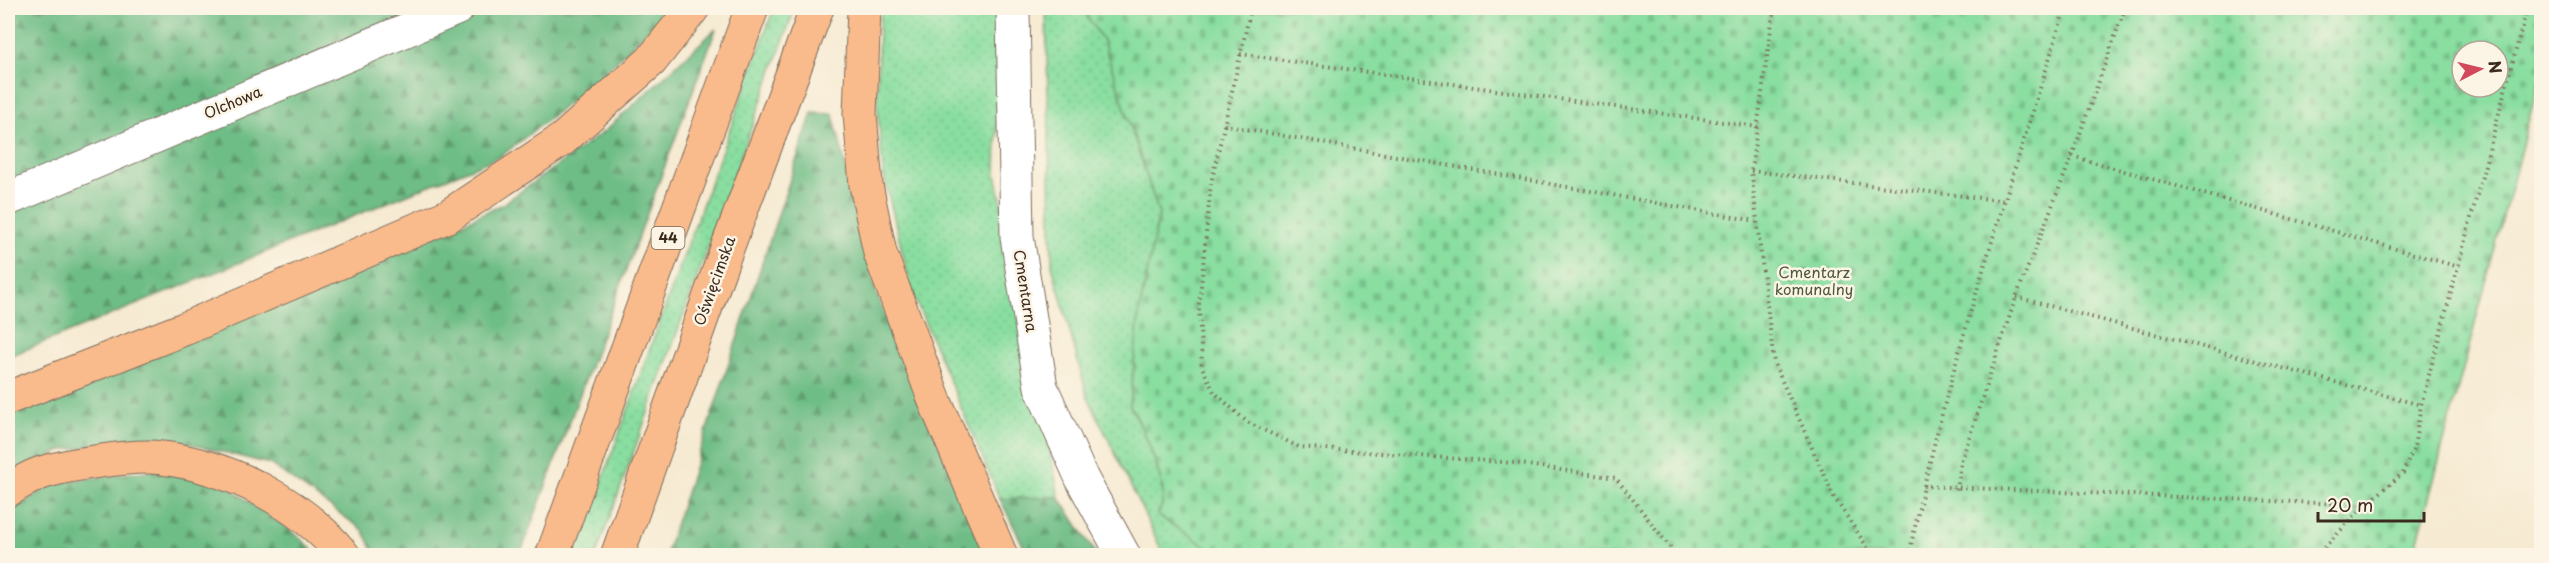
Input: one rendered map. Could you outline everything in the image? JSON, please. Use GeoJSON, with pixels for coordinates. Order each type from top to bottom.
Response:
{"type":"FeatureCollection","features":[{"type":"Feature","properties":{"kind":"main road"},"geometry":{"type":"LineString","coordinates":[[8,398],[184,329],[448,216],[563,139],[651,61],[693,8]]}},
{"type":"Feature","properties":{"kind":"main road","name":"44"},"geometry":{"type":"LineString","coordinates":[[552,555],[752,8]]}},
{"type":"Feature","properties":{"kind":"main road","name":"Oświęcimska"},"geometry":{"type":"LineString","coordinates":[[617,555],[722,262],[817,8]]}},
{"type":"Feature","properties":{"kind":"main road"},"geometry":{"type":"LineString","coordinates":[[864,8],[860,114],[866,186],[880,252],[936,404],[1001,555]]}},
{"type":"Feature","properties":{"kind":"main road"},"geometry":{"type":"LineString","coordinates":[[8,490],[36,475],[87,463],[161,458],[230,474],[288,504],[336,545],[344,555]]}},
{"type":"Feature","properties":{"kind":"street","name":"Olchowa"},"geometry":{"type":"LineString","coordinates":[[8,199],[458,8]]}},
{"type":"Feature","properties":{"kind":"street","name":"Cmentarna"},"geometry":{"type":"LineString","coordinates":[[1013,8],[1017,237],[1041,387],[1082,480],[1124,555]]}},
{"type":"Feature","properties":{"kind":"path"},"geometry":{"type":"LineString","coordinates":[[1251,8],[1211,183],[1200,307],[1202,366],[1214,392],[1238,415],[1269,435],[1299,447],[1514,463],[1616,478],[1677,555]]}},
{"type":"Feature","properties":{"kind":"path"},"geometry":{"type":"LineString","coordinates":[[1774,8],[1751,171],[1774,363],[1834,497],[1873,555]]}},
{"type":"Feature","properties":{"kind":"path"},"geometry":{"type":"LineString","coordinates":[[1910,555],[1923,486],[1961,346],[2065,8]]}},
{"type":"Feature","properties":{"kind":"path"},"geometry":{"type":"LineString","coordinates":[[1957,490],[1961,462],[2016,297],[2072,156],[2125,8]]}},
{"type":"Feature","properties":{"kind":"path"},"geometry":{"type":"LineString","coordinates":[[2316,555],[2366,505],[2403,473],[2414,448],[2421,405],[2527,8]]}},
{"type":"Feature","properties":{"kind":"path"},"geometry":{"type":"LineString","coordinates":[[1240,54],[1758,127]]}},
{"type":"Feature","properties":{"kind":"path"},"geometry":{"type":"LineString","coordinates":[[1224,125],[1756,221]]}},
{"type":"Feature","properties":{"kind":"path"},"geometry":{"type":"LineString","coordinates":[[2072,156],[2459,267]]}},
{"type":"Feature","properties":{"kind":"path"},"geometry":{"type":"LineString","coordinates":[[1751,171],[2006,201]]}},
{"type":"Feature","properties":{"kind":"path"},"geometry":{"type":"LineString","coordinates":[[2016,297],[2421,405]]}},
{"type":"Feature","properties":{"kind":"path"},"geometry":{"type":"LineString","coordinates":[[1923,486],[1957,490],[2366,505]]}},
{"type":"Feature","properties":{"kind":"green space"},"geometry":{"type":"Polygon","coordinates":[[[8,8],[670,8],[593,84],[501,156],[8,357],[8,8]]]}},
{"type":"Feature","properties":{"kind":"green space"},"geometry":{"type":"Polygon","coordinates":[[[774,8],[795,8],[596,555],[575,555],[774,8]]]}},
{"type":"Feature","properties":{"kind":"green space"},"geometry":{"type":"Polygon","coordinates":[[[882,8],[1000,8],[996,174],[1059,497],[1000,499],[912,292],[883,172],[877,102],[879,25],[882,8]]]}},
{"type":"Feature","properties":{"kind":"green space"},"geometry":{"type":"Polygon","coordinates":[[[1046,8],[1089,8],[1088,17],[1103,40],[1159,214],[1139,313],[1130,406],[1146,438],[1161,480],[1163,501],[1157,515],[1221,555],[1164,555],[1087,395],[1052,265],[1046,8]]]}},
{"type":"Feature","properties":{"kind":"green space","name":"Cmentarz komunalny"},"geometry":{"type":"Polygon","coordinates":[[[1089,8],[2541,8],[2541,73],[2414,555],[1221,556],[1157,515],[1163,502],[1161,481],[1146,438],[1130,406],[1139,313],[1159,214],[1103,40],[1087,17],[1089,8]]]}},
{"type":"Feature","properties":{"kind":"green space"},"geometry":{"type":"Polygon","coordinates":[[[716,29],[520,555],[376,555],[363,530],[270,464],[171,439],[62,450],[8,478],[8,412],[433,237],[503,204],[606,130],[716,29]]]}},
{"type":"Feature","properties":{"kind":"green space"},"geometry":{"type":"Polygon","coordinates":[[[812,113],[833,114],[876,293],[985,555],[665,556],[812,113]]]}},
{"type":"Feature","properties":{"kind":"green space"},"geometry":{"type":"Polygon","coordinates":[[[154,470],[225,485],[297,535],[318,555],[8,556],[8,513],[54,483],[154,470]]]}},
{"type":"Feature","properties":{"kind":"green space"},"geometry":{"type":"Polygon","coordinates":[[[1059,497],[1097,555],[1028,555],[1000,499],[1059,497]]]}}]}
